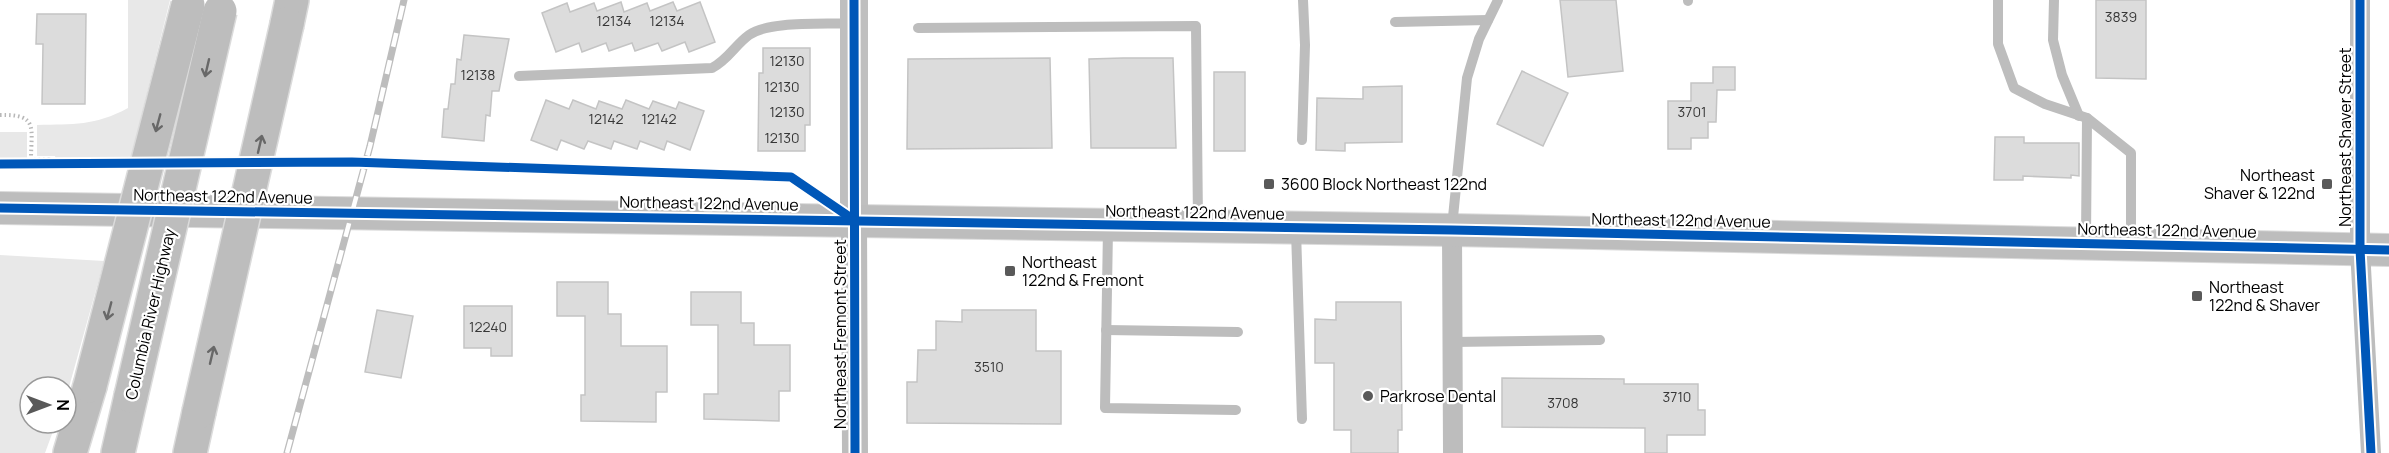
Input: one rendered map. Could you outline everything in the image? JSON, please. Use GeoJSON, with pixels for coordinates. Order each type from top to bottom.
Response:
{"type":"FeatureCollection","features":[{"type":"Feature","properties":{"kind":"highway"},"geometry":{"type":"LineString","coordinates":[[70,453],[90,386],[189,3]]}},
{"type":"Feature","properties":{"kind":"highway","name":"Columbia River Highway"},"geometry":{"type":"LineString","coordinates":[[118,453],[221,5]]}},
{"type":"Feature","properties":{"kind":"highway"},"geometry":{"type":"LineString","coordinates":[[190,453],[289,12]]}},
{"type":"Feature","properties":{"kind":"main road","name":"Northeast Fremont Street"},"geometry":{"type":"LineString","coordinates":[[854,12],[855,220]]}},
{"type":"Feature","properties":{"kind":"main road","name":"Northeast 122nd Avenue"},"geometry":{"type":"LineString","coordinates":[[0,208],[1452,230],[2375,249]]}},
{"type":"Feature","properties":{"kind":"street","name":"Northeast Shaver Street"},"geometry":{"type":"LineString","coordinates":[[2360,0],[2375,249],[2371,453]]}},
{"type":"Feature","properties":{"kind":"street","name":"Northeast Fremont Street"},"geometry":{"type":"LineString","coordinates":[[855,220],[855,453]]}},
{"type":"Feature","properties":{"kind":"street"},"geometry":{"type":"LineString","coordinates":[[1452,230],[1453,453]]}},
{"type":"Feature","properties":{"kind":"lane"},"geometry":{"type":"LineString","coordinates":[[1302,140],[1305,45],[1303,0]]}},
{"type":"Feature","properties":{"kind":"lane"},"geometry":{"type":"LineString","coordinates":[[1452,230],[1467,78],[1488,20],[1498,0]]}},
{"type":"Feature","properties":{"kind":"lane"},"geometry":{"type":"LineString","coordinates":[[1998,0],[1998,44],[2014,88],[2045,104],[2083,117],[2131,153],[2131,244]]}},
{"type":"Feature","properties":{"kind":"lane"},"geometry":{"type":"LineString","coordinates":[[2054,0],[2053,40],[2062,75],[2083,117],[2086,244]]}},
{"type":"Feature","properties":{"kind":"lane"},"geometry":{"type":"LineString","coordinates":[[519,76],[712,68],[723,63],[748,36],[761,27],[854,12]]}},
{"type":"Feature","properties":{"kind":"lane"},"geometry":{"type":"LineString","coordinates":[[1395,22],[1488,20]]}},
{"type":"Feature","properties":{"kind":"lane"},"geometry":{"type":"LineString","coordinates":[[918,28],[1196,26],[1198,227]]}},
{"type":"Feature","properties":{"kind":"lane"},"geometry":{"type":"LineString","coordinates":[[1108,225],[1105,408],[1236,410]]}},
{"type":"Feature","properties":{"kind":"lane"},"geometry":{"type":"LineString","coordinates":[[1296,228],[1302,419]]}},
{"type":"Feature","properties":{"kind":"lane"},"geometry":{"type":"LineString","coordinates":[[1106,330],[1238,332]]}},
{"type":"Feature","properties":{"kind":"lane"},"geometry":{"type":"LineString","coordinates":[[1452,342],[1600,340]]}},
{"type":"Feature","properties":{"kind":"path"},"geometry":{"type":"LineString","coordinates":[[0,115],[20,114],[27,118],[32,125],[31,160],[49,159],[48,165]]}},
{"type":"Feature","properties":{"kind":"shaded area"},"geometry":{"type":"Polygon","coordinates":[[[128,0],[170,0],[130,162],[56,161],[55,156],[37,156],[37,125],[94,121],[128,108],[128,0]]]}},
{"type":"Feature","properties":{"kind":"shaded area"},"geometry":{"type":"Polygon","coordinates":[[[0,132],[27,132],[27,163],[0,163],[0,132]]]}},
{"type":"Feature","properties":{"kind":"shaded area"},"geometry":{"type":"Polygon","coordinates":[[[0,255],[104,261],[72,375],[18,375],[18,435],[52,435],[45,453],[0,453],[0,255]]]}},
{"type":"Feature","properties":{"kind":"building"},"geometry":{"type":"Polygon","coordinates":[[[1560,0],[1616,0],[1623,71],[1568,77],[1560,0]]]}},
{"type":"Feature","properties":{"kind":"building"},"geometry":{"type":"Polygon","coordinates":[[[2096,0],[2146,0],[2146,79],[2096,78],[2096,0]]]}},
{"type":"Feature","properties":{"kind":"building"},"geometry":{"type":"Polygon","coordinates":[[[621,2],[624,12],[647,3],[650,11],[673,2],[677,11],[700,2],[715,42],[689,52],[685,42],[662,51],[658,43],[635,51],[632,43],[609,51],[606,43],[582,52],[579,43],[556,52],[542,13],[567,3],[570,12],[594,3],[597,11],[621,2]]]}},
{"type":"Feature","properties":{"kind":"building"},"geometry":{"type":"Polygon","coordinates":[[[37,14],[86,14],[85,104],[42,104],[43,44],[36,44],[37,14]]]}},
{"type":"Feature","properties":{"kind":"building"},"geometry":{"type":"Polygon","coordinates":[[[464,35],[509,39],[499,91],[492,91],[490,116],[486,115],[484,141],[442,137],[444,109],[448,109],[451,84],[455,84],[457,59],[461,60],[464,35]]]}},
{"type":"Feature","properties":{"kind":"building"},"geometry":{"type":"Polygon","coordinates":[[[763,48],[810,48],[810,125],[805,125],[805,151],[758,151],[759,73],[763,73],[763,48]]]}},
{"type":"Feature","properties":{"kind":"building"},"geometry":{"type":"Polygon","coordinates":[[[1050,58],[1052,148],[907,149],[908,59],[1050,58]]]}},
{"type":"Feature","properties":{"kind":"building"},"geometry":{"type":"Polygon","coordinates":[[[1173,58],[1176,148],[1091,148],[1089,59],[1173,58]]]}},
{"type":"Feature","properties":{"kind":"building"},"geometry":{"type":"Polygon","coordinates":[[[1713,67],[1735,67],[1735,90],[1717,90],[1716,122],[1708,122],[1708,138],[1691,138],[1691,149],[1668,149],[1668,101],[1691,101],[1691,83],[1713,83],[1713,67]]]}},
{"type":"Feature","properties":{"kind":"building"},"geometry":{"type":"Polygon","coordinates":[[[1522,71],[1568,93],[1543,146],[1497,124],[1522,71]]]}},
{"type":"Feature","properties":{"kind":"building"},"geometry":{"type":"Polygon","coordinates":[[[1214,72],[1245,72],[1245,151],[1214,151],[1214,72]]]}},
{"type":"Feature","properties":{"kind":"building"},"geometry":{"type":"Polygon","coordinates":[[[1402,86],[1402,142],[1345,143],[1345,151],[1316,150],[1317,98],[1363,99],[1363,87],[1402,86]]]}},
{"type":"Feature","properties":{"kind":"building"},"geometry":{"type":"Polygon","coordinates":[[[546,100],[569,109],[573,100],[596,109],[599,101],[622,109],[626,100],[649,109],[653,101],[676,109],[679,102],[704,111],[690,150],[667,141],[664,150],[640,141],[637,149],[614,141],[611,149],[588,141],[584,149],[561,140],[557,150],[531,140],[546,100]]]}},
{"type":"Feature","properties":{"kind":"building"},"geometry":{"type":"Polygon","coordinates":[[[1995,137],[2024,137],[2024,143],[2079,143],[2079,176],[2071,175],[2071,178],[2023,176],[2023,180],[1994,180],[1995,137]]]}},
{"type":"Feature","properties":{"kind":"building"},"geometry":{"type":"Polygon","coordinates":[[[557,282],[608,282],[608,314],[621,314],[621,346],[667,346],[667,392],[656,392],[656,422],[581,421],[581,395],[585,395],[585,316],[557,316],[557,282]]]}},
{"type":"Feature","properties":{"kind":"building"},"geometry":{"type":"Polygon","coordinates":[[[691,292],[741,292],[741,323],[754,323],[754,345],[790,345],[790,391],[779,391],[779,421],[704,419],[704,394],[718,394],[718,325],[691,325],[691,292]]]}},
{"type":"Feature","properties":{"kind":"building","name":"Parkrose Dental"},"geometry":{"type":"Polygon","coordinates":[[[1336,302],[1401,302],[1402,430],[1398,430],[1398,453],[1351,453],[1351,430],[1334,430],[1334,363],[1315,363],[1315,319],[1336,320],[1336,302]]]}},
{"type":"Feature","properties":{"kind":"building"},"geometry":{"type":"Polygon","coordinates":[[[464,306],[512,306],[512,356],[491,356],[491,348],[464,348],[464,306]]]}},
{"type":"Feature","properties":{"kind":"building"},"geometry":{"type":"Polygon","coordinates":[[[377,310],[413,316],[401,378],[365,372],[377,310]]]}},
{"type":"Feature","properties":{"kind":"building"},"geometry":{"type":"Polygon","coordinates":[[[962,310],[1036,310],[1036,351],[1061,351],[1061,424],[907,423],[907,382],[917,382],[918,350],[936,350],[936,321],[962,322],[962,310]]]}},
{"type":"Feature","properties":{"kind":"building"},"geometry":{"type":"Polygon","coordinates":[[[1502,378],[1624,379],[1624,384],[1698,384],[1698,410],[1705,410],[1705,435],[1667,435],[1667,453],[1645,453],[1645,428],[1502,427],[1502,378]]]}},
{"type":"Feature","properties":{"kind":"railway"},"geometry":{"type":"LineString","coordinates":[[287,453],[370,146],[404,0]]}},
{"type":"Feature","properties":{"kind":"cycle path"},"geometry":{"type":"LineString","coordinates":[[854,0],[855,453]]}},
{"type":"Feature","properties":{"kind":"cycle path"},"geometry":{"type":"LineString","coordinates":[[2360,0],[2360,249],[2371,453]]}},
{"type":"Feature","properties":{"kind":"cycle path"},"geometry":{"type":"LineString","coordinates":[[0,164],[352,162],[791,177],[854,220]]}},
{"type":"Feature","properties":{"kind":"cycle path"},"geometry":{"type":"LineString","coordinates":[[0,208],[1452,230],[2389,250]]}},
{"type":"Feature","properties":{"kind":"place","name":"3600 Block Northeast 122nd"},"geometry":{"type":"Point","coordinates":[1269,184]}},
{"type":"Feature","properties":{"kind":"place","name":"Northeast Shaver & 122nd"},"geometry":{"type":"Point","coordinates":[2327,184]}},
{"type":"Feature","properties":{"kind":"place","name":"Northeast 122nd & Fremont"},"geometry":{"type":"Point","coordinates":[1010,271]}},
{"type":"Feature","properties":{"kind":"place","name":"Northeast 122nd & Shaver"},"geometry":{"type":"Point","coordinates":[2197,296]}},
{"type":"Feature","properties":{"kind":"place","name":"Parkrose Dental"},"geometry":{"type":"Point","coordinates":[1368,396]}}]}
